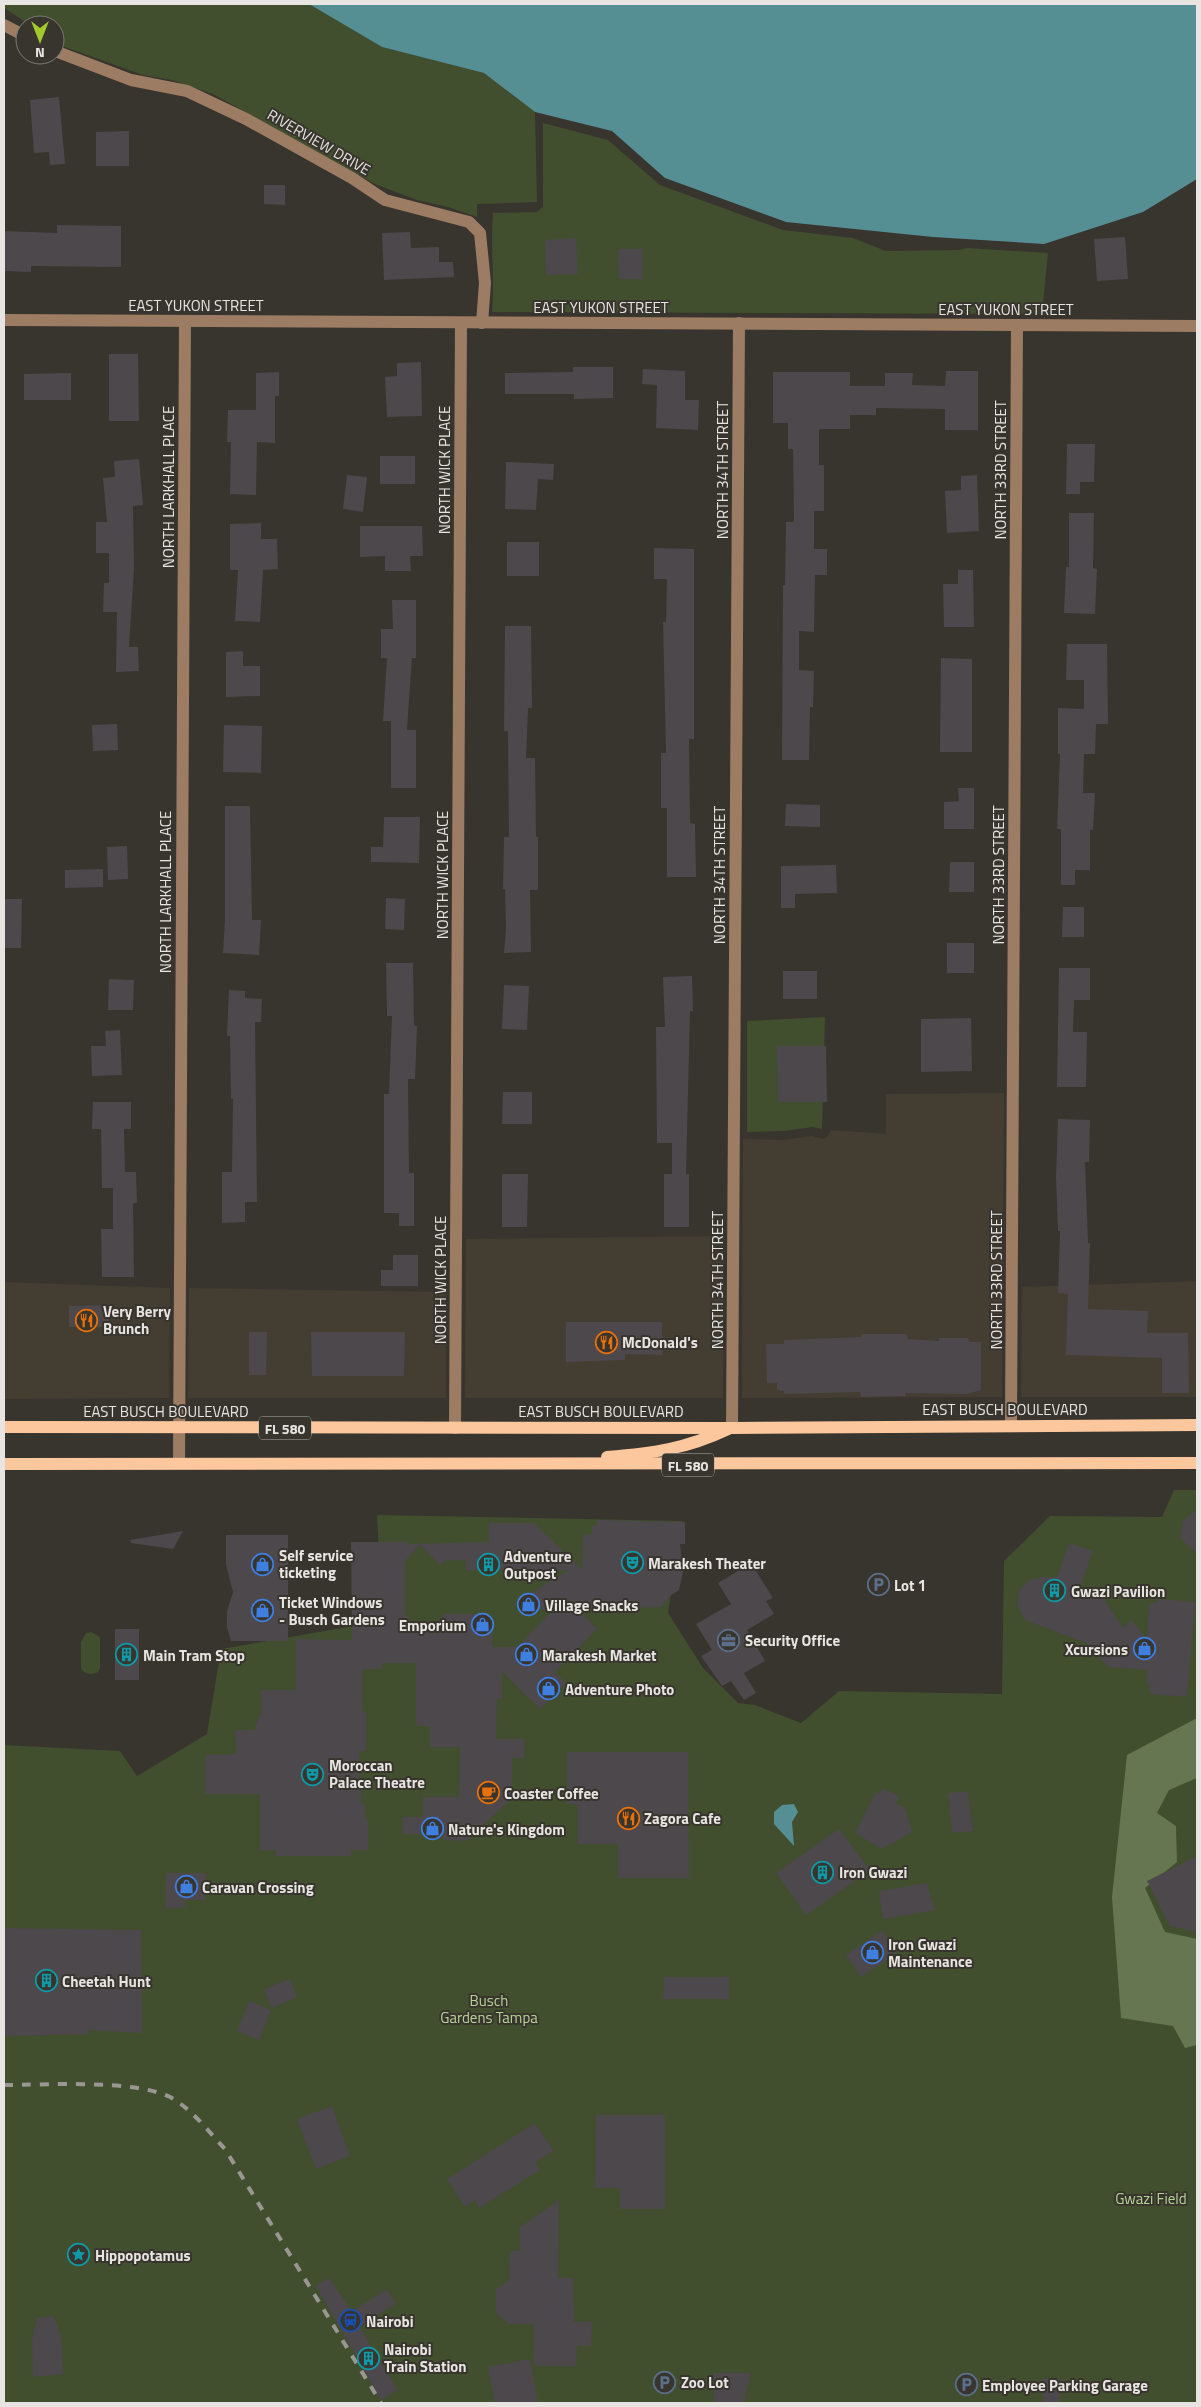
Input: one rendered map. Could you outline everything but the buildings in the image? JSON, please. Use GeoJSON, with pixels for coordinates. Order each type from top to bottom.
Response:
{"type":"FeatureCollection","features":[{"type":"Feature","properties":{"kind":"main road","name":"EAST BUSCH BOULEVARD"},"geometry":{"type":"LineString","coordinates":[[4,1426],[179,1428],[732,1428],[1011,1424],[1197,1425]]}},
{"type":"Feature","properties":{"kind":"main road"},"geometry":{"type":"LineString","coordinates":[[540,1464],[666,1451],[701,1442],[732,1428]]}},
{"type":"Feature","properties":{"kind":"main road"},"geometry":{"type":"LineString","coordinates":[[1083,1463],[1197,1456]]}},
{"type":"Feature","properties":{"kind":"main road","name":"FL 580"},"geometry":{"type":"LineString","coordinates":[[4,1464],[178,1462],[540,1464],[1197,1463]]}},
{"type":"Feature","properties":{"kind":"street","name":"RIVERVIEW DRIVE"},"geometry":{"type":"LineString","coordinates":[[65,56],[131,80],[187,91],[246,119],[352,178],[385,200],[469,222],[480,233],[485,283],[482,323]]}},
{"type":"Feature","properties":{"kind":"street","name":"EAST YUKON STREET"},"geometry":{"type":"LineString","coordinates":[[4,320],[1197,326]]}},
{"type":"Feature","properties":{"kind":"street","name":"NORTH LARKHALL PLACE"},"geometry":{"type":"LineString","coordinates":[[178,1462],[184,322]]}},
{"type":"Feature","properties":{"kind":"street","name":"NORTH WICK PLACE"},"geometry":{"type":"LineString","coordinates":[[455,1428],[461,323]]}},
{"type":"Feature","properties":{"kind":"street","name":"NORTH 34TH STREET"},"geometry":{"type":"LineString","coordinates":[[732,1428],[739,323]]}},
{"type":"Feature","properties":{"kind":"street","name":"NORTH 33RD STREET"},"geometry":{"type":"LineString","coordinates":[[1011,1424],[1017,325]]}},
{"type":"Feature","properties":{"kind":"shaded area"},"geometry":{"type":"Polygon","coordinates":[[[1004,1093],[1002,1397],[742,1398],[743,1139],[783,1140],[812,1136],[823,1139],[827,1137],[831,1130],[886,1134],[886,1094],[1004,1093]]]}},
{"type":"Feature","properties":{"kind":"shaded area"},"geometry":{"type":"Polygon","coordinates":[[[724,1236],[723,1398],[465,1398],[466,1239],[724,1236]]]}},
{"type":"Feature","properties":{"kind":"shaded area"},"geometry":{"type":"Polygon","coordinates":[[[1197,1281],[1197,1397],[1021,1397],[1022,1287],[1197,1281]]]}},
{"type":"Feature","properties":{"kind":"shaded area"},"geometry":{"type":"Polygon","coordinates":[[[4,1282],[170,1288],[169,1398],[4,1399],[4,1282]]]}},
{"type":"Feature","properties":{"kind":"shaded area"},"geometry":{"type":"Polygon","coordinates":[[[189,1288],[446,1292],[446,1398],[188,1398],[189,1288]]]}},
{"type":"Feature","properties":{"kind":"green space"},"geometry":{"type":"Polygon","coordinates":[[[4,4],[309,4],[382,47],[484,73],[535,112],[537,202],[477,204],[477,217],[448,207],[417,200],[375,184],[213,94],[172,80],[143,75],[65,47],[65,15],[15,15],[4,8],[4,4]]]}},
{"type":"Feature","properties":{"kind":"green space"},"geometry":{"type":"Polygon","coordinates":[[[543,123],[608,140],[660,185],[783,230],[853,238],[886,251],[959,250],[967,248],[1048,253],[1042,314],[492,312],[493,213],[537,212],[543,207],[543,123]]]}},
{"type":"Feature","properties":{"kind":"green space"},"geometry":{"type":"Polygon","coordinates":[[[825,1017],[822,1129],[813,1127],[783,1131],[747,1132],[747,1021],[825,1017]]]}},
{"type":"Feature","properties":{"kind":"green space","name":"Busch Gardens Tampa"},"geometry":{"type":"Polygon","coordinates":[[[1174,1490],[1197,1490],[1197,2403],[4,2403],[4,1745],[120,1751],[137,1776],[207,1734],[221,1649],[382,1621],[377,1515],[682,1521],[668,1613],[703,1668],[738,1703],[755,1705],[801,1723],[839,1691],[1002,1694],[1004,1561],[1050,1516],[1162,1517],[1174,1490]]]}},
{"type":"Feature","properties":{"kind":"green space"},"geometry":{"type":"Polygon","coordinates":[[[91,1632],[100,1637],[100,1668],[98,1672],[91,1674],[84,1672],[81,1668],[81,1642],[86,1633],[91,1632]]]}},
{"type":"Feature","properties":{"kind":"green space"},"geometry":{"type":"Polygon","coordinates":[[[1197,1718],[1197,1778],[1169,1790],[1157,1813],[1176,1826],[1177,1862],[1145,1888],[1165,1932],[1197,1939],[1197,2045],[1185,2048],[1173,2026],[1121,2018],[1112,1897],[1127,1755],[1197,1718]]]}},
{"type":"Feature","properties":{"kind":"water"},"geometry":{"type":"Polygon","coordinates":[[[309,4],[1197,4],[1197,179],[1143,212],[1044,244],[933,237],[786,222],[665,178],[612,131],[535,112],[484,73],[382,47],[309,4]]]}},
{"type":"Feature","properties":{"kind":"water"},"geometry":{"type":"Polygon","coordinates":[[[794,1804],[798,1812],[792,1822],[794,1846],[774,1824],[774,1812],[782,1805],[794,1804]]]}},
{"type":"Feature","properties":{"kind":"railway"},"geometry":{"type":"LineString","coordinates":[[4,2085],[113,2085],[154,2091],[178,2102],[225,2149],[381,2403]]}},
{"type":"Feature","properties":{"kind":"place","name":"Very Berry Brunch"},"geometry":{"type":"Point","coordinates":[87,1320]}},
{"type":"Feature","properties":{"kind":"place","name":"McDonald's"},"geometry":{"type":"Point","coordinates":[606,1342]}},
{"type":"Feature","properties":{"kind":"place","name":"Marakesh Theater"},"geometry":{"type":"Point","coordinates":[632,1563]}},
{"type":"Feature","properties":{"kind":"place","name":"Self service ticketing"},"geometry":{"type":"Point","coordinates":[263,1564]}},
{"type":"Feature","properties":{"kind":"place","name":"Adventure Outpost"},"geometry":{"type":"Point","coordinates":[488,1565]}},
{"type":"Feature","properties":{"kind":"place","name":"Lot 1"},"geometry":{"type":"Point","coordinates":[878,1585]}},
{"type":"Feature","properties":{"kind":"place","name":"Gwazi Pavilion"},"geometry":{"type":"Point","coordinates":[1055,1591]}},
{"type":"Feature","properties":{"kind":"place","name":"Village Snacks"},"geometry":{"type":"Point","coordinates":[529,1605]}},
{"type":"Feature","properties":{"kind":"place","name":"Ticket Windows - Busch Gardens"},"geometry":{"type":"Point","coordinates":[263,1611]}},
{"type":"Feature","properties":{"kind":"place","name":"Emporium"},"geometry":{"type":"Point","coordinates":[482,1625]}},
{"type":"Feature","properties":{"kind":"place","name":"Security Office"},"geometry":{"type":"Point","coordinates":[729,1640]}},
{"type":"Feature","properties":{"kind":"place","name":"Xcursions"},"geometry":{"type":"Point","coordinates":[1144,1649]}},
{"type":"Feature","properties":{"kind":"place","name":"Main Tram Stop"},"geometry":{"type":"Point","coordinates":[127,1655]}},
{"type":"Feature","properties":{"kind":"place","name":"Marakesh Market"},"geometry":{"type":"Point","coordinates":[526,1655]}},
{"type":"Feature","properties":{"kind":"place","name":"Adventure Photo"},"geometry":{"type":"Point","coordinates":[549,1689]}},
{"type":"Feature","properties":{"kind":"place","name":"Moroccan Palace Theatre"},"geometry":{"type":"Point","coordinates":[313,1774]}},
{"type":"Feature","properties":{"kind":"place","name":"Coaster Coffee"},"geometry":{"type":"Point","coordinates":[488,1793]}},
{"type":"Feature","properties":{"kind":"place","name":"Zagora Cafe"},"geometry":{"type":"Point","coordinates":[628,1818]}},
{"type":"Feature","properties":{"kind":"place","name":"Nature's Kingdom"},"geometry":{"type":"Point","coordinates":[432,1829]}},
{"type":"Feature","properties":{"kind":"place","name":"Iron Gwazi"},"geometry":{"type":"Point","coordinates":[823,1872]}},
{"type":"Feature","properties":{"kind":"place","name":"Caravan Crossing"},"geometry":{"type":"Point","coordinates":[186,1887]}},
{"type":"Feature","properties":{"kind":"place","name":"Iron Gwazi Maintenance"},"geometry":{"type":"Point","coordinates":[872,1953]}},
{"type":"Feature","properties":{"kind":"place","name":"Cheetah Hunt"},"geometry":{"type":"Point","coordinates":[46,1981]}},
{"type":"Feature","properties":{"kind":"place","name":"Hippopotamus"},"geometry":{"type":"Point","coordinates":[79,2255]}},
{"type":"Feature","properties":{"kind":"place","name":"Nairobi"},"geometry":{"type":"Point","coordinates":[350,2321]}},
{"type":"Feature","properties":{"kind":"place","name":"Nairobi Train Station"},"geometry":{"type":"Point","coordinates":[368,2358]}},
{"type":"Feature","properties":{"kind":"place","name":"Zoo Lot"},"geometry":{"type":"Point","coordinates":[665,2382]}},
{"type":"Feature","properties":{"kind":"place","name":"Employee Parking Garage"},"geometry":{"type":"Point","coordinates":[966,2385]}},
{"type":"Feature","properties":{"kind":"park label","name":"Gwazi Field"},"geometry":{"type":"Point","coordinates":[1151,2198]}}]}
